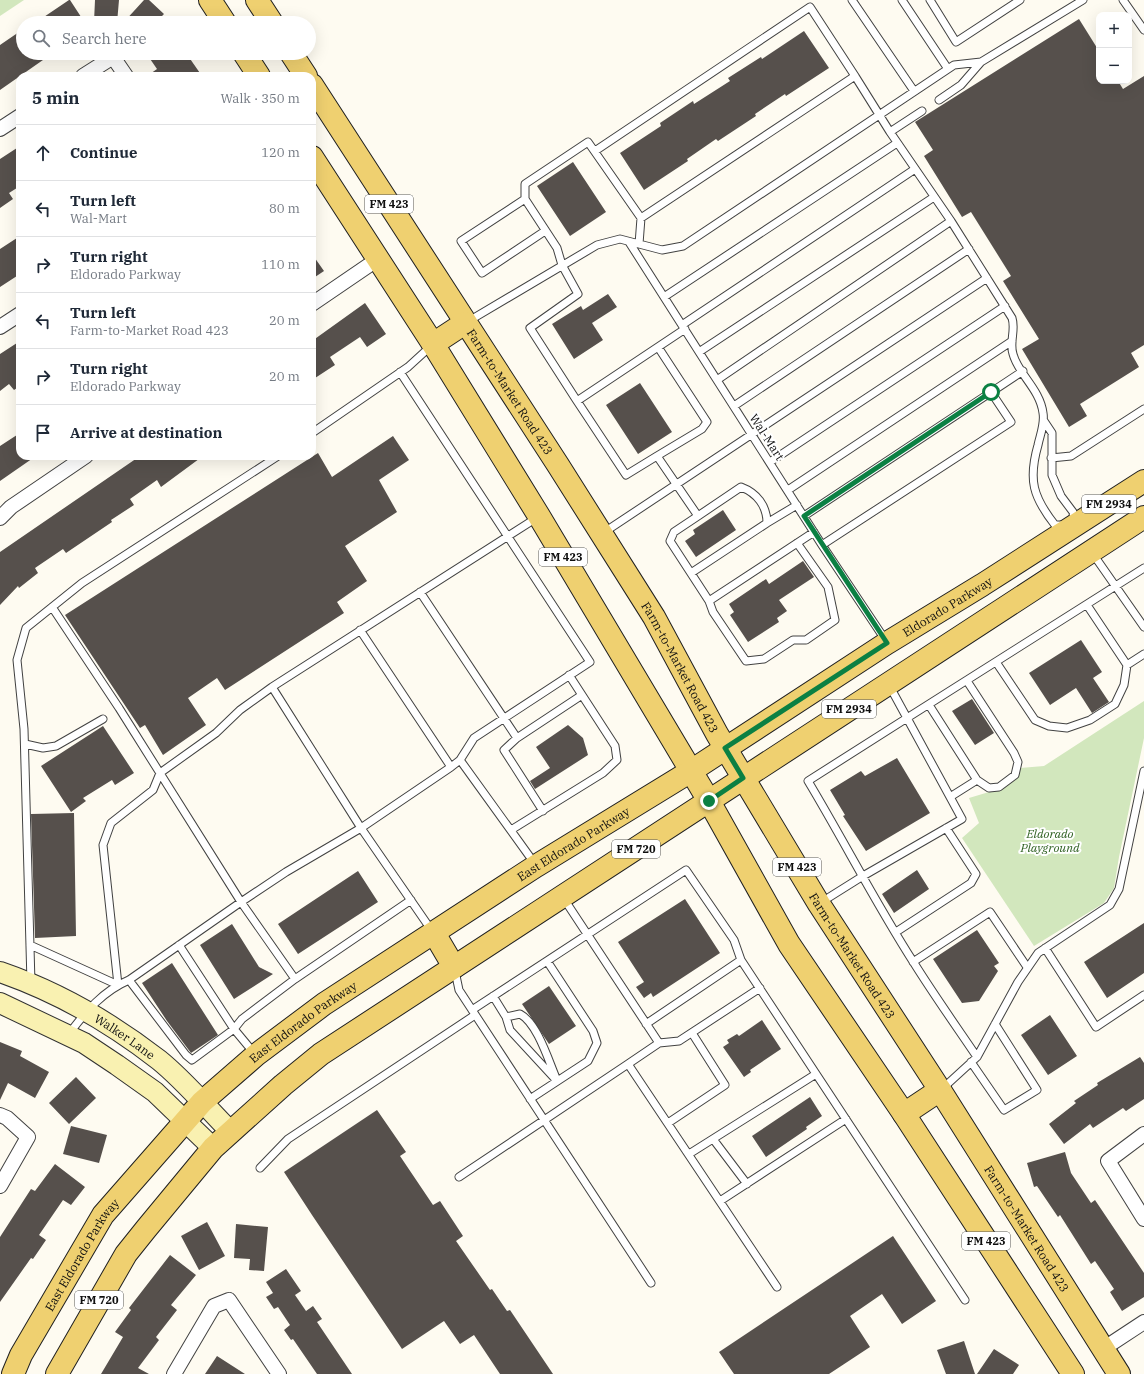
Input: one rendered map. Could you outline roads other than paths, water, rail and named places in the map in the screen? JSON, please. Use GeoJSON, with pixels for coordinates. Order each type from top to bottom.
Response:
{"type":"FeatureCollection","features":[{"type":"Feature","properties":{"kind":"main road"},"geometry":{"type":"LineString","coordinates":[[210,0],[220,16]]}},
{"type":"Feature","properties":{"kind":"main road"},"geometry":{"type":"LineString","coordinates":[[257,0],[267,16]]}},
{"type":"Feature","properties":{"kind":"main road"},"geometry":{"type":"LineString","coordinates":[[249,60],[256,72]]}},
{"type":"Feature","properties":{"kind":"main road"},"geometry":{"type":"LineString","coordinates":[[296,60],[304,72]]}},
{"type":"Feature","properties":{"kind":"main road","name":"Farm-to-Market Road 423"},"geometry":{"type":"LineString","coordinates":[[316,91],[654,617],[725,748],[819,904],[940,1090],[1119,1374]]}},
{"type":"Feature","properties":{"kind":"main road","name":"FM 423"},"geometry":{"type":"LineString","coordinates":[[316,163],[433,344],[539,516],[691,770],[789,944],[904,1114],[1073,1374]]}},
{"type":"Feature","properties":{"kind":"main road"},"geometry":{"type":"LineString","coordinates":[[433,344],[465,323]]}},
{"type":"Feature","properties":{"kind":"main road","name":"Eldorado Parkway"},"geometry":{"type":"LineString","coordinates":[[691,770],[887,643],[982,585],[1144,481]]}},
{"type":"Feature","properties":{"kind":"main road","name":"FM 2934"},"geometry":{"type":"LineString","coordinates":[[709,801],[1144,517]]}},
{"type":"Feature","properties":{"kind":"main road"},"geometry":{"type":"LineString","coordinates":[[1074,526],[1091,552]]}},
{"type":"Feature","properties":{"kind":"main road","name":"East Eldorado Parkway"},"geometry":{"type":"LineString","coordinates":[[13,1374],[21,1355],[103,1215],[202,1102],[256,1055],[324,1004],[536,866],[691,770]]}},
{"type":"Feature","properties":{"kind":"main road","name":"FM 720"},"geometry":{"type":"LineString","coordinates":[[58,1374],[126,1254],[213,1148],[230,1131],[321,1054],[709,801]]}},
{"type":"Feature","properties":{"kind":"main road"},"geometry":{"type":"LineString","coordinates":[[434,933],[454,967]]}},
{"type":"Feature","properties":{"kind":"main road"},"geometry":{"type":"LineString","coordinates":[[904,1114],[940,1090]]}},
{"type":"Feature","properties":{"kind":"street"},"geometry":{"type":"LineString","coordinates":[[89,72],[107,60]]}},
{"type":"Feature","properties":{"kind":"street"},"geometry":{"type":"LineString","coordinates":[[116,60],[123,72]]}},
{"type":"Feature","properties":{"kind":"street"},"geometry":{"type":"LineString","coordinates":[[0,129],[16,119]]}},
{"type":"Feature","properties":{"kind":"street"},"geometry":{"type":"LineString","coordinates":[[316,301],[378,258]]}},
{"type":"Feature","properties":{"kind":"street"},"geometry":{"type":"LineString","coordinates":[[0,327],[16,317]]}},
{"type":"Feature","properties":{"kind":"street"},"geometry":{"type":"LineString","coordinates":[[0,518],[11,507],[80,460]]}},
{"type":"Feature","properties":{"kind":"street","name":"Walker Lane"},"geometry":{"type":"LineString","coordinates":[[0,972],[31,983],[87,1010],[159,1061],[230,1131]]}},
{"type":"Feature","properties":{"kind":"street"},"geometry":{"type":"LineString","coordinates":[[0,1003],[84,1043],[155,1092],[213,1148]]}},
{"type":"Feature","properties":{"kind":"street"},"geometry":{"type":"LineString","coordinates":[[0,1115],[7,1118],[28,1137],[0,1186]]}},
{"type":"Feature","properties":{"kind":"street"},"geometry":{"type":"LineString","coordinates":[[1144,1134],[1108,1161],[1144,1219]]}},
{"type":"Feature","properties":{"kind":"street"},"geometry":{"type":"LineString","coordinates":[[174,1374],[214,1306],[229,1300],[279,1374]]}},
{"type":"Feature","properties":{"kind":"street"},"geometry":{"type":"LineString","coordinates":[[1103,1348],[1144,1322]]}},
{"type":"Feature","properties":{"kind":"lane"},"geometry":{"type":"LineString","coordinates":[[852,0],[914,91]]}},
{"type":"Feature","properties":{"kind":"lane"},"geometry":{"type":"LineString","coordinates":[[902,0],[948,69]]}},
{"type":"Feature","properties":{"kind":"lane"},"geometry":{"type":"LineString","coordinates":[[930,0],[956,42],[1020,0]]}},
{"type":"Feature","properties":{"kind":"lane"},"geometry":{"type":"LineString","coordinates":[[939,100],[961,85],[981,62],[1083,0]]}},
{"type":"Feature","properties":{"kind":"lane"},"geometry":{"type":"LineString","coordinates":[[1123,0],[1144,30]]}},
{"type":"Feature","properties":{"kind":"lane"},"geometry":{"type":"LineString","coordinates":[[595,151],[810,8],[897,143],[951,221],[1005,306],[1014,324],[1012,342],[1014,359],[1023,371],[1042,404],[1044,421],[1034,460],[1034,483],[1036,497],[1054,525],[1074,526],[1073,512],[1061,496],[1054,481],[1051,458],[1052,434],[1044,421]]}},
{"type":"Feature","properties":{"kind":"lane"},"geometry":{"type":"LineString","coordinates":[[465,323],[596,245],[620,239],[662,250],[683,246],[954,65],[981,62]]}},
{"type":"Feature","properties":{"kind":"lane"},"geometry":{"type":"LineString","coordinates":[[642,218],[855,76]]}},
{"type":"Feature","properties":{"kind":"lane"},"geometry":{"type":"LineString","coordinates":[[890,132],[922,111]]}},
{"type":"Feature","properties":{"kind":"lane"},"geometry":{"type":"LineString","coordinates":[[639,244],[642,218],[588,142],[525,184],[525,199],[557,248],[562,265],[578,294],[530,328],[626,475],[702,429],[706,422],[658,347]]}},
{"type":"Feature","properties":{"kind":"lane"},"geometry":{"type":"LineString","coordinates":[[664,297],[897,143]]}},
{"type":"Feature","properties":{"kind":"lane"},"geometry":{"type":"LineString","coordinates":[[577,401],[658,347],[684,327],[915,169]]}},
{"type":"Feature","properties":{"kind":"lane"},"geometry":{"type":"LineString","coordinates":[[699,352],[934,197]]}},
{"type":"Feature","properties":{"kind":"lane"},"geometry":{"type":"LineString","coordinates":[[525,199],[461,241],[482,273],[546,231]]}},
{"type":"Feature","properties":{"kind":"lane"},"geometry":{"type":"LineString","coordinates":[[717,380],[951,221]]}},
{"type":"Feature","properties":{"kind":"lane","name":"Wal-Mart"},"geometry":{"type":"LineString","coordinates":[[629,242],[822,545],[887,643]]}},
{"type":"Feature","properties":{"kind":"lane"},"geometry":{"type":"LineString","coordinates":[[734,406],[968,249]]}},
{"type":"Feature","properties":{"kind":"lane"},"geometry":{"type":"LineString","coordinates":[[602,534],[987,278]]}},
{"type":"Feature","properties":{"kind":"lane"},"geometry":{"type":"LineString","coordinates":[[770,462],[1005,306]]}},
{"type":"Feature","properties":{"kind":"lane"},"geometry":{"type":"LineString","coordinates":[[788,490],[1012,342]]}},
{"type":"Feature","properties":{"kind":"lane"},"geometry":{"type":"LineString","coordinates":[[316,430],[400,372],[433,344]]}},
{"type":"Feature","properties":{"kind":"lane"},"geometry":{"type":"LineString","coordinates":[[804,516],[1023,371]]}},
{"type":"Feature","properties":{"kind":"lane"},"geometry":{"type":"LineString","coordinates":[[68,1036],[87,1010],[118,985],[128,980],[286,872],[361,828],[451,767],[460,760],[474,738],[590,662],[400,372]]}},
{"type":"Feature","properties":{"kind":"lane"},"geometry":{"type":"LineString","coordinates":[[822,545],[1011,422],[991,392]]}},
{"type":"Feature","properties":{"kind":"lane"},"geometry":{"type":"LineString","coordinates":[[1051,458],[1071,456],[1144,409]]}},
{"type":"Feature","properties":{"kind":"lane"},"geometry":{"type":"LineString","coordinates":[[657,456],[675,485],[698,516]]}},
{"type":"Feature","properties":{"kind":"lane"},"geometry":{"type":"LineString","coordinates":[[31,983],[25,744],[17,660],[26,628],[82,583],[272,460]]}},
{"type":"Feature","properties":{"kind":"lane"},"geometry":{"type":"LineString","coordinates":[[767,523],[767,511],[752,491],[741,486],[674,532],[670,541],[709,601],[713,612],[746,661],[764,659],[793,640],[806,640],[835,620],[828,587],[797,543]]}},
{"type":"Feature","properties":{"kind":"lane"},"geometry":{"type":"LineString","coordinates":[[692,573],[797,505]]}},
{"type":"Feature","properties":{"kind":"lane"},"geometry":{"type":"LineString","coordinates":[[118,985],[103,845],[111,823],[153,790],[160,773],[216,733],[240,710],[272,687],[539,516]]}},
{"type":"Feature","properties":{"kind":"lane"},"geometry":{"type":"LineString","coordinates":[[709,601],[814,532]]}},
{"type":"Feature","properties":{"kind":"lane"},"geometry":{"type":"LineString","coordinates":[[1091,552],[1116,585],[1144,627]]}},
{"type":"Feature","properties":{"kind":"lane"},"geometry":{"type":"LineString","coordinates":[[977,1057],[914,962],[808,781],[1144,568]]}},
{"type":"Feature","properties":{"kind":"lane"},"geometry":{"type":"LineString","coordinates":[[420,592],[517,738]]}},
{"type":"Feature","properties":{"kind":"lane"},"geometry":{"type":"LineString","coordinates":[[996,662],[1035,720],[1049,726],[1067,728],[1090,720],[1115,704],[1124,685],[1127,665],[1087,605]]}},
{"type":"Feature","properties":{"kind":"lane"},"geometry":{"type":"LineString","coordinates":[[52,607],[119,708],[241,902],[295,979]]}},
{"type":"Feature","properties":{"kind":"lane"},"geometry":{"type":"LineString","coordinates":[[360,630],[451,767]]}},
{"type":"Feature","properties":{"kind":"lane"},"geometry":{"type":"LineString","coordinates":[[1127,665],[1144,654]]}},
{"type":"Feature","properties":{"kind":"lane"},"geometry":{"type":"LineString","coordinates":[[510,830],[603,773],[617,760],[615,746],[569,675]]}},
{"type":"Feature","properties":{"kind":"lane"},"geometry":{"type":"LineString","coordinates":[[930,704],[977,780],[989,788],[999,787],[1015,775],[1018,762],[1014,753],[967,681]]}},
{"type":"Feature","properties":{"kind":"lane"},"geometry":{"type":"LineString","coordinates":[[819,904],[863,876],[962,819],[889,684]]}},
{"type":"Feature","properties":{"kind":"lane"},"geometry":{"type":"LineString","coordinates":[[272,687],[361,828],[434,933]]}},
{"type":"Feature","properties":{"kind":"lane"},"geometry":{"type":"LineString","coordinates":[[542,811],[504,750],[517,738],[582,695]]}},
{"type":"Feature","properties":{"kind":"lane"},"geometry":{"type":"LineString","coordinates":[[25,744],[43,748],[56,746],[103,719]]}},
{"type":"Feature","properties":{"kind":"lane"},"geometry":{"type":"LineString","coordinates":[[460,760],[536,866]]}},
{"type":"Feature","properties":{"kind":"lane"},"geometry":{"type":"LineString","coordinates":[[940,1090],[977,1057],[1027,967],[1038,953],[1110,905],[1119,889],[1144,771]]}},
{"type":"Feature","properties":{"kind":"lane"},"geometry":{"type":"LineString","coordinates":[[950,797],[977,780]]}},
{"type":"Feature","properties":{"kind":"lane"},"geometry":{"type":"LineString","coordinates":[[896,932],[971,883],[976,874],[946,828]]}},
{"type":"Feature","properties":{"kind":"lane"},"geometry":{"type":"LineString","coordinates":[[260,1168],[288,1139],[473,1013],[493,996],[686,870],[734,940],[742,960],[965,1300]]}},
{"type":"Feature","properties":{"kind":"lane"},"geometry":{"type":"LineString","coordinates":[[562,896],[659,1043]]}},
{"type":"Feature","properties":{"kind":"lane"},"geometry":{"type":"LineString","coordinates":[[128,980],[186,1055],[192,1060],[234,1029],[242,1019],[295,979],[410,900]]}},
{"type":"Feature","properties":{"kind":"lane"},"geometry":{"type":"LineString","coordinates":[[914,962],[990,912],[1027,967]]}},
{"type":"Feature","properties":{"kind":"lane"},"geometry":{"type":"LineString","coordinates":[[30,945],[118,985]]}},
{"type":"Feature","properties":{"kind":"lane"},"geometry":{"type":"LineString","coordinates":[[179,945],[234,1029],[256,1055]]}},
{"type":"Feature","properties":{"kind":"lane"},"geometry":{"type":"LineString","coordinates":[[1045,948],[1096,1027],[1144,995]]}},
{"type":"Feature","properties":{"kind":"lane"},"geometry":{"type":"LineString","coordinates":[[646,1024],[742,960]]}},
{"type":"Feature","properties":{"kind":"lane"},"geometry":{"type":"LineString","coordinates":[[530,1099],[588,1061],[597,1043],[593,1030],[547,961]]}},
{"type":"Feature","properties":{"kind":"lane"},"geometry":{"type":"LineString","coordinates":[[454,967],[459,990],[473,1013],[651,1283]]}},
{"type":"Feature","properties":{"kind":"lane"},"geometry":{"type":"LineString","coordinates":[[458,1177],[659,1043],[679,1041],[760,988]]}},
{"type":"Feature","properties":{"kind":"lane"},"geometry":{"type":"LineString","coordinates":[[493,996],[506,1017],[510,1030],[557,1081]]}},
{"type":"Feature","properties":{"kind":"lane"},"geometry":{"type":"LineString","coordinates":[[506,1017],[520,1014],[526,1017],[542,1044],[557,1081]]}},
{"type":"Feature","properties":{"kind":"lane"},"geometry":{"type":"LineString","coordinates":[[971,1062],[1004,1110],[1037,1090],[995,1024]]}},
{"type":"Feature","properties":{"kind":"lane"},"geometry":{"type":"LineString","coordinates":[[668,1123],[725,1085],[692,1033]]}},
{"type":"Feature","properties":{"kind":"lane"},"geometry":{"type":"LineString","coordinates":[[628,1064],[778,1287]]}},
{"type":"Feature","properties":{"kind":"lane"},"geometry":{"type":"LineString","coordinates":[[689,1154],[816,1074]]}},
{"type":"Feature","properties":{"kind":"lane"},"geometry":{"type":"LineString","coordinates":[[720,1201],[846,1119]]}},
{"type":"Feature","properties":{"kind":"lane"},"geometry":{"type":"LineString","coordinates":[[713,1139],[747,1184]]}},
{"type":"Feature","properties":{"kind":"park label","name":"Eldorado Playground"},"geometry":{"type":"Point","coordinates":[1050,840]}}]}
